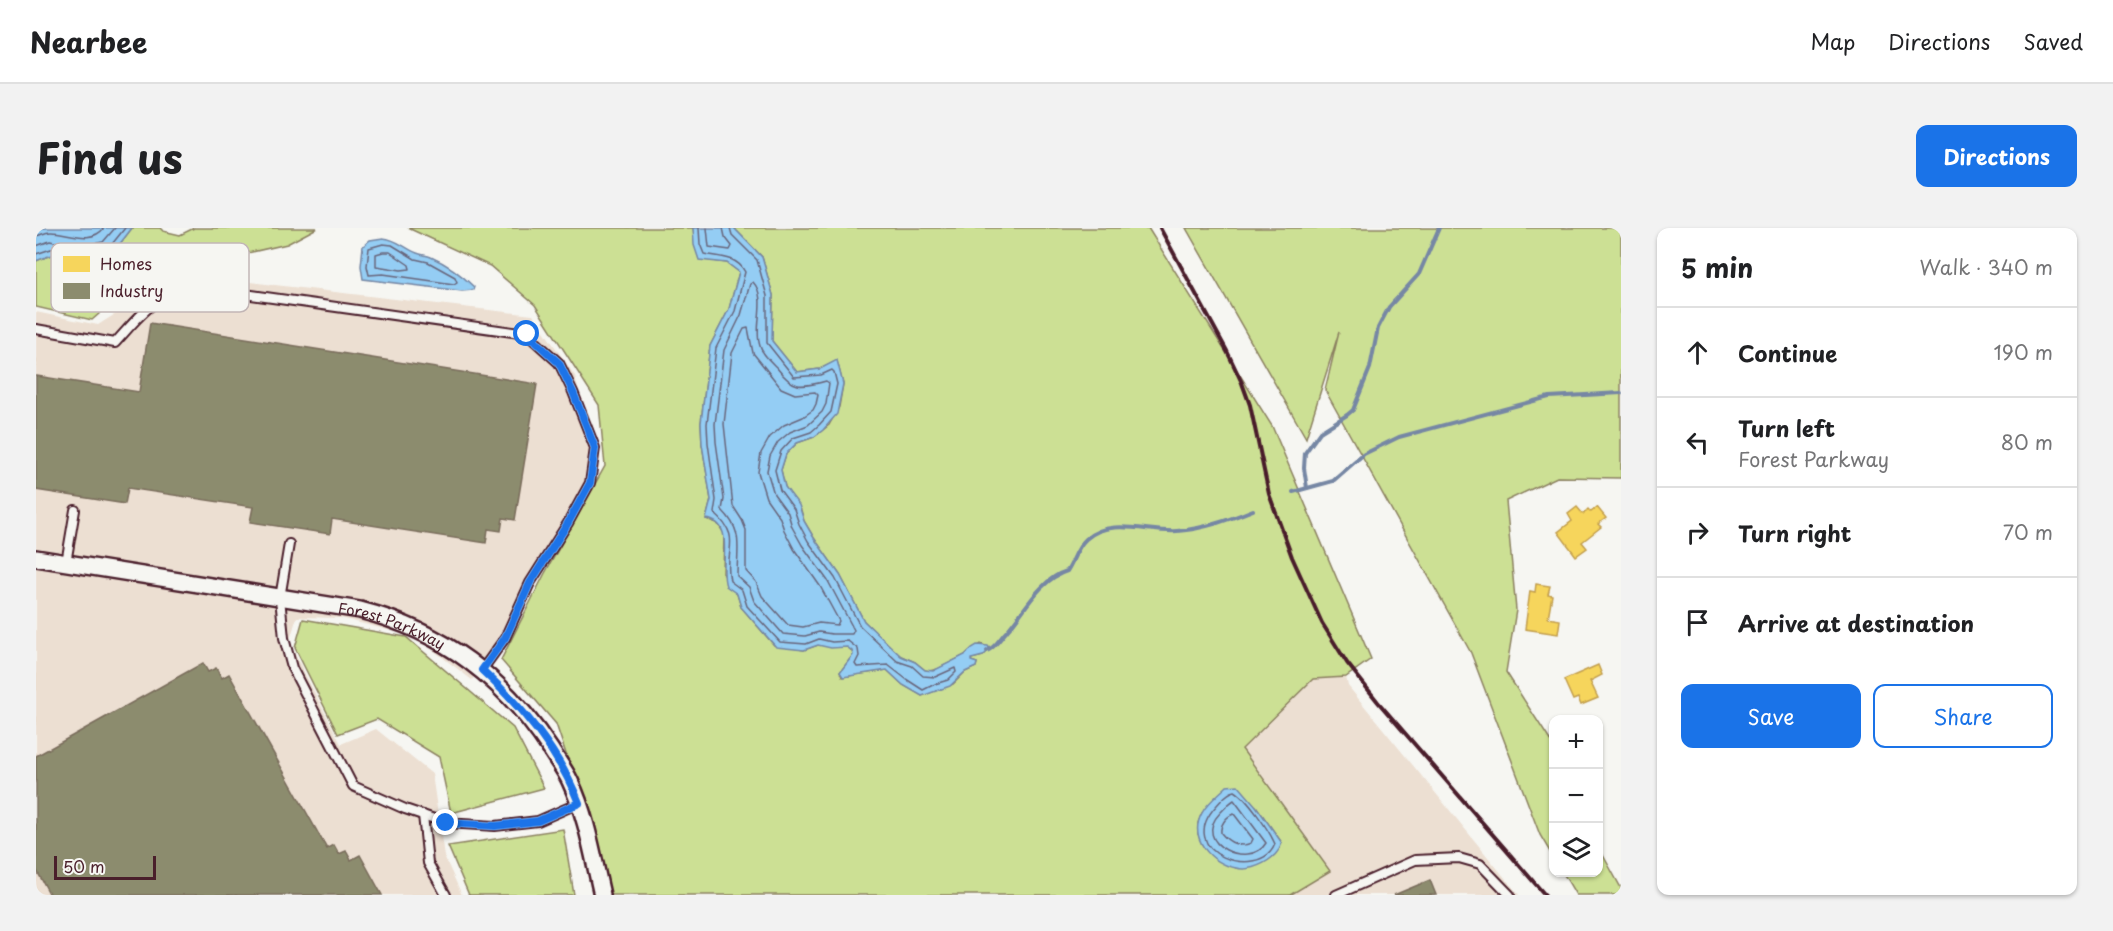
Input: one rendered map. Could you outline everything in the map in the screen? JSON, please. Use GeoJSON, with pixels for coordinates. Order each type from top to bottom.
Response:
{"type":"FeatureCollection","features":[{"type":"Feature","properties":{"kind":"street","name":"Forest Parkway"},"geometry":{"type":"LineString","coordinates":[[36,558],[360,610],[384,616],[440,641],[482,670],[515,701],[570,779],[586,821],[602,895]]}},
{"type":"Feature","properties":{"kind":"lane"},"geometry":{"type":"LineString","coordinates":[[249,295],[527,334],[559,363],[595,448],[590,483],[530,583],[505,638],[482,670]]}},
{"type":"Feature","properties":{"kind":"lane"},"geometry":{"type":"LineString","coordinates":[[36,329],[115,343],[143,312]]}},
{"type":"Feature","properties":{"kind":"lane"},"geometry":{"type":"LineString","coordinates":[[66,563],[75,510]]}},
{"type":"Feature","properties":{"kind":"lane"},"geometry":{"type":"LineString","coordinates":[[289,544],[280,598],[284,638],[292,668],[353,786],[446,823],[495,826],[538,821],[579,803]]}},
{"type":"Feature","properties":{"kind":"lane"},"geometry":{"type":"LineString","coordinates":[[423,815],[428,863],[446,895]]}},
{"type":"Feature","properties":{"kind":"lane"},"geometry":{"type":"LineString","coordinates":[[1336,895],[1415,860],[1459,858],[1480,864],[1510,895]]}},
{"type":"Feature","properties":{"kind":"shaded area"},"geometry":{"type":"Polygon","coordinates":[[[249,282],[533,315],[575,376],[599,468],[472,680],[416,637],[340,618],[297,617],[289,643],[341,744],[376,729],[432,774],[444,856],[462,895],[36,895],[36,312],[98,325],[119,312],[249,312],[249,282]]]}},
{"type":"Feature","properties":{"kind":"shaded area"},"geometry":{"type":"Polygon","coordinates":[[[1346,677],[1348,686],[1519,895],[1290,895],[1329,871],[1242,749],[1313,679],[1346,677]]]}},
{"type":"Feature","properties":{"kind":"green space"},"geometry":{"type":"Polygon","coordinates":[[[132,228],[160,228],[163,231],[180,235],[194,228],[317,228],[287,244],[249,253],[249,243],[120,243],[132,228]]]}},
{"type":"Feature","properties":{"kind":"green space"},"geometry":{"type":"Polygon","coordinates":[[[408,228],[693,228],[699,259],[727,263],[739,272],[729,309],[710,346],[701,423],[711,500],[706,519],[717,523],[724,533],[723,573],[737,594],[741,607],[774,645],[804,650],[818,645],[847,647],[853,655],[840,672],[842,677],[887,670],[903,685],[922,696],[953,684],[965,672],[976,667],[977,663],[971,659],[983,656],[990,648],[981,644],[965,655],[938,669],[929,671],[894,651],[864,621],[840,575],[814,538],[804,521],[801,510],[785,487],[781,470],[786,454],[797,443],[814,437],[829,425],[839,407],[843,384],[837,361],[820,369],[797,372],[772,341],[773,295],[762,257],[734,228],[1148,228],[1272,426],[1371,659],[1346,677],[1313,679],[1242,749],[1330,871],[1290,895],[610,895],[601,859],[556,724],[501,660],[544,575],[605,466],[599,405],[535,305],[490,266],[408,228]],[[1256,806],[1202,813],[1198,823],[1198,834],[1216,859],[1236,868],[1282,843],[1256,806]]]}},
{"type":"Feature","properties":{"kind":"green space"},"geometry":{"type":"Polygon","coordinates":[[[1186,228],[1621,228],[1621,478],[1557,477],[1506,501],[1516,610],[1506,672],[1549,739],[1549,850],[1540,835],[1471,653],[1325,390],[1339,332],[1306,438],[1186,228]]]}},
{"type":"Feature","properties":{"kind":"green space"},"geometry":{"type":"Polygon","coordinates":[[[51,255],[51,310],[36,307],[36,261],[51,255]]]}},
{"type":"Feature","properties":{"kind":"green space"},"geometry":{"type":"Polygon","coordinates":[[[58,312],[101,312],[92,320],[58,312]]]}},
{"type":"Feature","properties":{"kind":"green space"},"geometry":{"type":"Polygon","coordinates":[[[303,619],[406,637],[513,728],[544,788],[451,813],[439,757],[377,719],[338,734],[295,648],[303,619]]]}},
{"type":"Feature","properties":{"kind":"green space"},"geometry":{"type":"Polygon","coordinates":[[[563,829],[574,895],[469,895],[448,846],[563,829]]]}},
{"type":"Feature","properties":{"kind":"green space"},"geometry":{"type":"Polygon","coordinates":[[[1603,855],[1621,888],[1621,895],[1576,895],[1565,877],[1603,877],[1603,855]]]}},
{"type":"Feature","properties":{"kind":"water"},"geometry":{"type":"Polygon","coordinates":[[[36,228],[132,228],[120,243],[51,243],[51,255],[36,261],[36,228]]]}},
{"type":"Feature","properties":{"kind":"water"},"geometry":{"type":"Polygon","coordinates":[[[693,228],[734,228],[762,257],[773,295],[772,341],[797,372],[820,369],[837,360],[843,384],[837,414],[823,430],[814,437],[797,443],[786,454],[781,470],[785,487],[799,505],[804,521],[840,575],[864,621],[901,656],[915,662],[925,670],[933,671],[965,655],[977,645],[988,646],[990,649],[983,656],[971,659],[977,663],[976,667],[965,672],[950,686],[922,696],[903,685],[887,670],[843,677],[840,672],[853,655],[847,647],[831,648],[818,645],[804,650],[776,647],[741,607],[737,594],[726,586],[724,536],[721,528],[715,522],[706,519],[711,500],[701,423],[710,346],[729,309],[739,272],[727,263],[699,260],[694,245],[693,228]]]}},
{"type":"Feature","properties":{"kind":"water"},"geometry":{"type":"Polygon","coordinates":[[[383,238],[443,263],[474,287],[473,290],[462,291],[363,279],[361,266],[363,246],[370,240],[383,238]]]}},
{"type":"Feature","properties":{"kind":"water"},"geometry":{"type":"Polygon","coordinates":[[[1238,785],[1282,843],[1275,855],[1263,863],[1242,869],[1227,866],[1218,861],[1204,848],[1198,832],[1198,822],[1207,806],[1227,786],[1238,785]]]}},
{"type":"Feature","properties":{"kind":"building: Homes"},"geometry":{"type":"Polygon","coordinates":[[[1577,507],[1583,514],[1588,509],[1591,512],[1597,507],[1606,518],[1598,524],[1601,527],[1582,542],[1587,548],[1576,556],[1558,532],[1572,521],[1568,514],[1577,507]]]}},
{"type":"Feature","properties":{"kind":"building: Homes"},"geometry":{"type":"Polygon","coordinates":[[[1536,584],[1550,586],[1548,594],[1552,595],[1548,618],[1560,620],[1558,634],[1525,629],[1530,591],[1535,592],[1536,584]]]}},
{"type":"Feature","properties":{"kind":"building: Homes"},"geometry":{"type":"Polygon","coordinates":[[[1598,665],[1602,675],[1590,681],[1598,698],[1581,705],[1578,698],[1573,700],[1564,680],[1598,665]]]}},
{"type":"Feature","properties":{"kind":"building: Industry"},"geometry":{"type":"Polygon","coordinates":[[[150,323],[537,384],[515,520],[503,518],[501,531],[488,529],[486,543],[332,519],[330,534],[250,522],[253,507],[128,488],[125,504],[36,490],[36,376],[139,392],[150,323]]]}},
{"type":"Feature","properties":{"kind":"building: Industry"},"geometry":{"type":"Polygon","coordinates":[[[203,663],[208,672],[216,668],[222,678],[229,674],[327,849],[334,845],[339,854],[346,851],[351,860],[360,855],[382,895],[50,895],[36,869],[36,756],[203,663]]]}},
{"type":"Feature","properties":{"kind":"building: Industry"},"geometry":{"type":"Polygon","coordinates":[[[1430,880],[1436,895],[1394,895],[1430,880]]]}},
{"type":"Feature","properties":{"kind":"waterway"},"geometry":{"type":"LineString","coordinates":[[1307,488],[1304,468],[1305,453],[1320,432],[1353,410],[1370,368],[1378,328],[1389,307],[1419,274],[1439,228]]}},
{"type":"Feature","properties":{"kind":"waterway"},"geometry":{"type":"LineString","coordinates":[[1293,492],[1333,481],[1364,454],[1399,437],[1549,397],[1621,393]]}},
{"type":"Feature","properties":{"kind":"waterway"},"geometry":{"type":"LineString","coordinates":[[987,651],[998,642],[1041,588],[1057,575],[1067,571],[1077,550],[1096,532],[1118,527],[1166,531],[1187,530],[1216,524],[1253,510]]}},
{"type":"Feature","properties":{"kind":"railway"},"geometry":{"type":"LineString","coordinates":[[1160,228],[1242,383],[1250,405],[1269,494],[1292,557],[1322,623],[1347,663],[1378,702],[1545,895]]}},
{"type":"Feature","properties":{"kind":"route"},"geometry":{"type":"LineString","coordinates":[[446,823],[495,826],[538,821],[579,803],[570,779],[541,735],[515,701],[482,670],[505,638],[530,583],[590,483],[595,448],[559,363],[527,334]]}}]}
